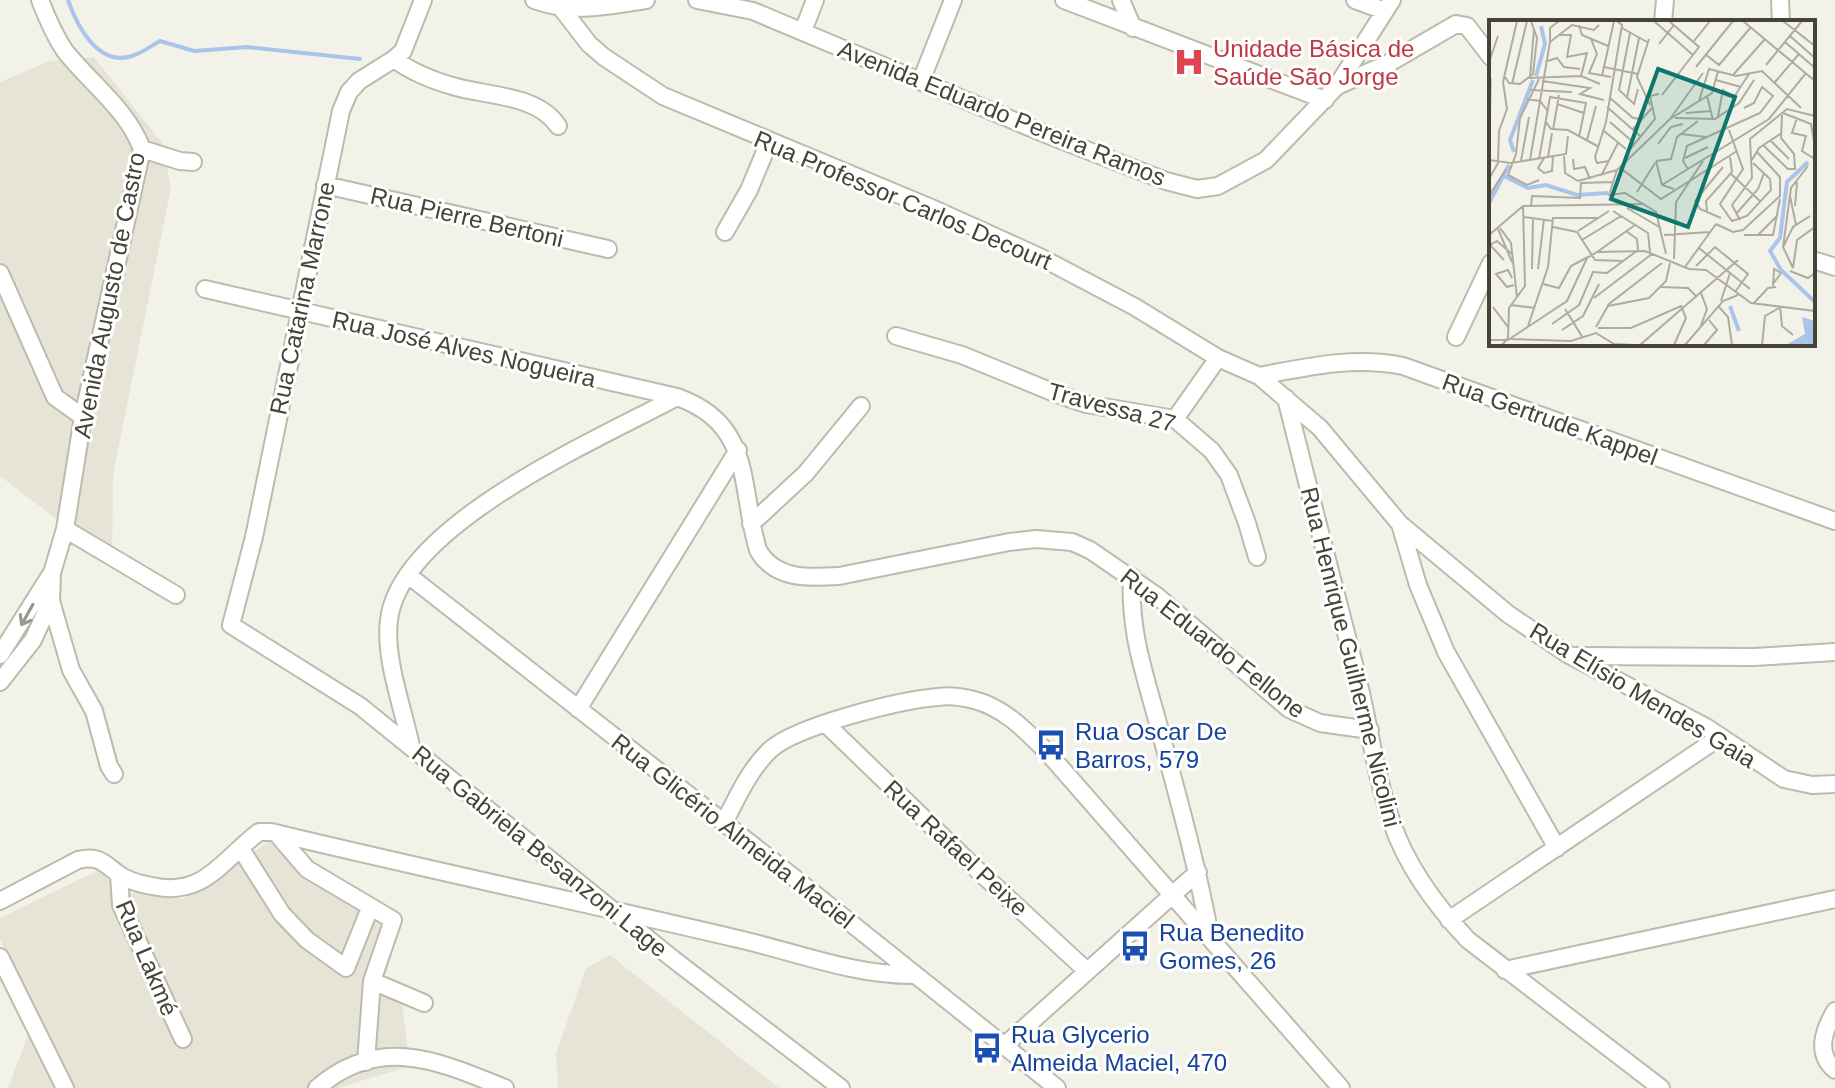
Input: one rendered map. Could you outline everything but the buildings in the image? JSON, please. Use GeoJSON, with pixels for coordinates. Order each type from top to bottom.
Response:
{"type":"FeatureCollection","features":[{"type":"Feature","properties":{"kind":"street","name":"Avenida Augusto de Castro"},"geometry":{"type":"LineString","coordinates":[[0,682],[33,640],[51,601],[52,573],[65,529],[83,417],[142,149],[123,114],[65,50],[40,0]]}},
{"type":"Feature","properties":{"kind":"street","name":"Rua Catarina Marrone"},"geometry":{"type":"LineString","coordinates":[[231,625],[254,537],[341,111],[349,92],[371,71],[403,51],[423,0]]}},
{"type":"Feature","properties":{"kind":"street"},"geometry":{"type":"LineString","coordinates":[[534,0],[562,9],[604,7],[646,0]]}},
{"type":"Feature","properties":{"kind":"street","name":"Avenida Eduardo Pereira Ramos"},"geometry":{"type":"LineString","coordinates":[[697,0],[730,3],[1102,156],[1166,181],[1197,189],[1218,186],[1266,160],[1337,86],[1389,63],[1456,24],[1464,24],[1489,55]]}},
{"type":"Feature","properties":{"kind":"street"},"geometry":{"type":"LineString","coordinates":[[803,31],[815,0]]}},
{"type":"Feature","properties":{"kind":"street"},"geometry":{"type":"LineString","coordinates":[[921,81],[953,0]]}},
{"type":"Feature","properties":{"kind":"street"},"geometry":{"type":"LineString","coordinates":[[1064,0],[1325,100]]}},
{"type":"Feature","properties":{"kind":"street"},"geometry":{"type":"LineString","coordinates":[[1121,0],[1133,28]]}},
{"type":"Feature","properties":{"kind":"street"},"geometry":{"type":"LineString","coordinates":[[1337,86],[1389,5],[1355,0]]}},
{"type":"Feature","properties":{"kind":"street"},"geometry":{"type":"LineString","coordinates":[[1663,20],[1665,0]]}},
{"type":"Feature","properties":{"kind":"street"},"geometry":{"type":"LineString","coordinates":[[1780,0],[1781,20]]}},
{"type":"Feature","properties":{"kind":"street","name":"Rua Professor Carlos Decourt"},"geometry":{"type":"LineString","coordinates":[[562,9],[589,44],[643,85],[689,109],[1029,251],[1135,307],[1218,358],[1259,376]]}},
{"type":"Feature","properties":{"kind":"street"},"geometry":{"type":"LineString","coordinates":[[394,59],[428,78],[529,104],[553,118],[558,126]]}},
{"type":"Feature","properties":{"kind":"street"},"geometry":{"type":"LineString","coordinates":[[725,232],[749,190],[769,142]]}},
{"type":"Feature","properties":{"kind":"street"},"geometry":{"type":"LineString","coordinates":[[142,149],[193,162]]}},
{"type":"Feature","properties":{"kind":"street","name":"Rua Pierre Bertoni"},"geometry":{"type":"LineString","coordinates":[[325,185],[608,249]]}},
{"type":"Feature","properties":{"kind":"street"},"geometry":{"type":"LineString","coordinates":[[1815,261],[1835,267]]}},
{"type":"Feature","properties":{"kind":"street"},"geometry":{"type":"LineString","coordinates":[[1456,337],[1489,267]]}},
{"type":"Feature","properties":{"kind":"street"},"geometry":{"type":"LineString","coordinates":[[0,273],[55,397],[83,417]]}},
{"type":"Feature","properties":{"kind":"street","name":"Rua José Alves Nogueira"},"geometry":{"type":"LineString","coordinates":[[205,289],[677,397]]}},
{"type":"Feature","properties":{"kind":"street","name":"Travessa 27"},"geometry":{"type":"LineString","coordinates":[[896,336],[962,355],[1086,404],[1175,419],[1212,451],[1229,475],[1257,557]]}},
{"type":"Feature","properties":{"kind":"street"},"geometry":{"type":"LineString","coordinates":[[1175,419],[1218,358]]}},
{"type":"Feature","properties":{"kind":"street","name":"Rua Gertrude Kappel"},"geometry":{"type":"LineString","coordinates":[[1259,376],[1360,360],[1403,366],[1835,521]]}},
{"type":"Feature","properties":{"kind":"street","name":"Rua Elísio Mendes Gaia"},"geometry":{"type":"LineString","coordinates":[[1259,376],[1320,428],[1400,524],[1508,614],[1569,655],[1659,701],[1784,779],[1812,785],[1835,784]]}},
{"type":"Feature","properties":{"kind":"street"},"geometry":{"type":"LineString","coordinates":[[411,746],[388,638],[392,606],[408,575],[454,528],[509,486],[677,397]]}},
{"type":"Feature","properties":{"kind":"street","name":"Rua Eduardo Fellone"},"geometry":{"type":"LineString","coordinates":[[677,397],[698,405],[716,420],[738,450],[758,550],[763,560],[788,575],[810,578],[839,576],[1036,539],[1072,542],[1132,577],[1223,650],[1289,709],[1320,723],[1370,730]]}},
{"type":"Feature","properties":{"kind":"street","name":"Rua Henrique Guilherme Nicolini"},"geometry":{"type":"LineString","coordinates":[[1286,398],[1391,822],[1421,880],[1449,920],[1468,940],[1661,1088]]}},
{"type":"Feature","properties":{"kind":"street"},"geometry":{"type":"LineString","coordinates":[[751,524],[806,473],[861,406]]}},
{"type":"Feature","properties":{"kind":"street"},"geometry":{"type":"LineString","coordinates":[[578,709],[738,450]]}},
{"type":"Feature","properties":{"kind":"street"},"geometry":{"type":"LineString","coordinates":[[1400,524],[1418,585],[1446,652],[1557,848]]}},
{"type":"Feature","properties":{"kind":"street"},"geometry":{"type":"LineString","coordinates":[[65,529],[176,595]]}},
{"type":"Feature","properties":{"kind":"street","name":"Avenida Augusto de Castro"},"geometry":{"type":"LineString","coordinates":[[0,655],[52,573]]}},
{"type":"Feature","properties":{"kind":"street","name":"Rua Glicério Almeida Maciel"},"geometry":{"type":"LineString","coordinates":[[408,575],[1057,1088]]}},
{"type":"Feature","properties":{"kind":"street"},"geometry":{"type":"LineString","coordinates":[[1132,577],[1130,605],[1136,645],[1198,872],[1210,938]]}},
{"type":"Feature","properties":{"kind":"street"},"geometry":{"type":"LineString","coordinates":[[51,601],[71,670],[94,711],[114,774]]}},
{"type":"Feature","properties":{"kind":"street","name":"Rua Gabriela Besanzoni Lage"},"geometry":{"type":"LineString","coordinates":[[231,625],[329,685],[411,746],[616,913],[841,1088]]}},
{"type":"Feature","properties":{"kind":"street"},"geometry":{"type":"LineString","coordinates":[[1569,655],[1754,657],[1835,652]]}},
{"type":"Feature","properties":{"kind":"street"},"geometry":{"type":"LineString","coordinates":[[724,823],[751,774],[769,751],[784,740],[826,724],[939,696],[968,698],[1000,711],[1023,727],[1048,753],[1341,1088]]}},
{"type":"Feature","properties":{"kind":"street","name":"Rua Rafael Peixe"},"geometry":{"type":"LineString","coordinates":[[826,724],[1087,971]]}},
{"type":"Feature","properties":{"kind":"street"},"geometry":{"type":"LineString","coordinates":[[1449,920],[1720,737]]}},
{"type":"Feature","properties":{"kind":"street"},"geometry":{"type":"LineString","coordinates":[[268,832],[307,869],[393,920],[372,981],[366,1062]]}},
{"type":"Feature","properties":{"kind":"street"},"geometry":{"type":"LineString","coordinates":[[0,901],[78,860],[90,857],[100,859],[119,875],[135,882],[172,890],[186,888],[223,866],[241,849],[268,832],[735,938],[866,971],[913,975]]}},
{"type":"Feature","properties":{"kind":"street"},"geometry":{"type":"LineString","coordinates":[[241,849],[282,914],[307,940],[346,968],[370,908]]}},
{"type":"Feature","properties":{"kind":"street"},"geometry":{"type":"LineString","coordinates":[[1003,1047],[1198,872]]}},
{"type":"Feature","properties":{"kind":"street","name":"Rua Lakmé"},"geometry":{"type":"LineString","coordinates":[[119,875],[121,905],[183,1039]]}},
{"type":"Feature","properties":{"kind":"street"},"geometry":{"type":"LineString","coordinates":[[1505,970],[1835,899]]}},
{"type":"Feature","properties":{"kind":"street"},"geometry":{"type":"LineString","coordinates":[[0,957],[65,1088]]}},
{"type":"Feature","properties":{"kind":"street"},"geometry":{"type":"LineString","coordinates":[[372,981],[424,1003]]}},
{"type":"Feature","properties":{"kind":"street"},"geometry":{"type":"LineString","coordinates":[[1835,1011],[1823,1040],[1826,1062],[1835,1070]]}},
{"type":"Feature","properties":{"kind":"street"},"geometry":{"type":"LineString","coordinates":[[317,1088],[334,1074],[366,1062],[398,1056],[419,1057],[505,1088]]}},
{"type":"Feature","properties":{"kind":"shaded area"},"geometry":{"type":"Polygon","coordinates":[[[94,57],[162,143],[171,188],[113,475],[112,561],[0,476],[0,82],[50,61],[94,57]]]}},
{"type":"Feature","properties":{"kind":"shaded area"},"geometry":{"type":"Polygon","coordinates":[[[270,841],[281,841],[402,919],[380,994],[402,1004],[410,1066],[338,1088],[8,1088],[34,1020],[0,939],[0,918],[99,870],[118,891],[184,899],[270,841]]]}},
{"type":"Feature","properties":{"kind":"shaded area"},"geometry":{"type":"Polygon","coordinates":[[[610,955],[779,1088],[558,1088],[556,1054],[586,968],[610,955]]]}},
{"type":"Feature","properties":{"kind":"waterway"},"geometry":{"type":"LineString","coordinates":[[68,0],[83,32],[109,56],[120,58],[136,55],[160,41],[194,51],[247,47],[360,59]]}},
{"type":"Feature","properties":{"kind":"place","name":"Unidade Básica de Saúde São Jorge"},"geometry":{"type":"Point","coordinates":[1189,62]}},
{"type":"Feature","properties":{"kind":"place","name":"Rua Oscar De Barros, 579"},"geometry":{"type":"Point","coordinates":[1051,745]}},
{"type":"Feature","properties":{"kind":"place","name":"Rua Benedito Gomes, 26"},"geometry":{"type":"Point","coordinates":[1135,946]}},
{"type":"Feature","properties":{"kind":"place","name":"Rua Glycerio Almeida Maciel, 470"},"geometry":{"type":"Point","coordinates":[987,1048]}}]}
